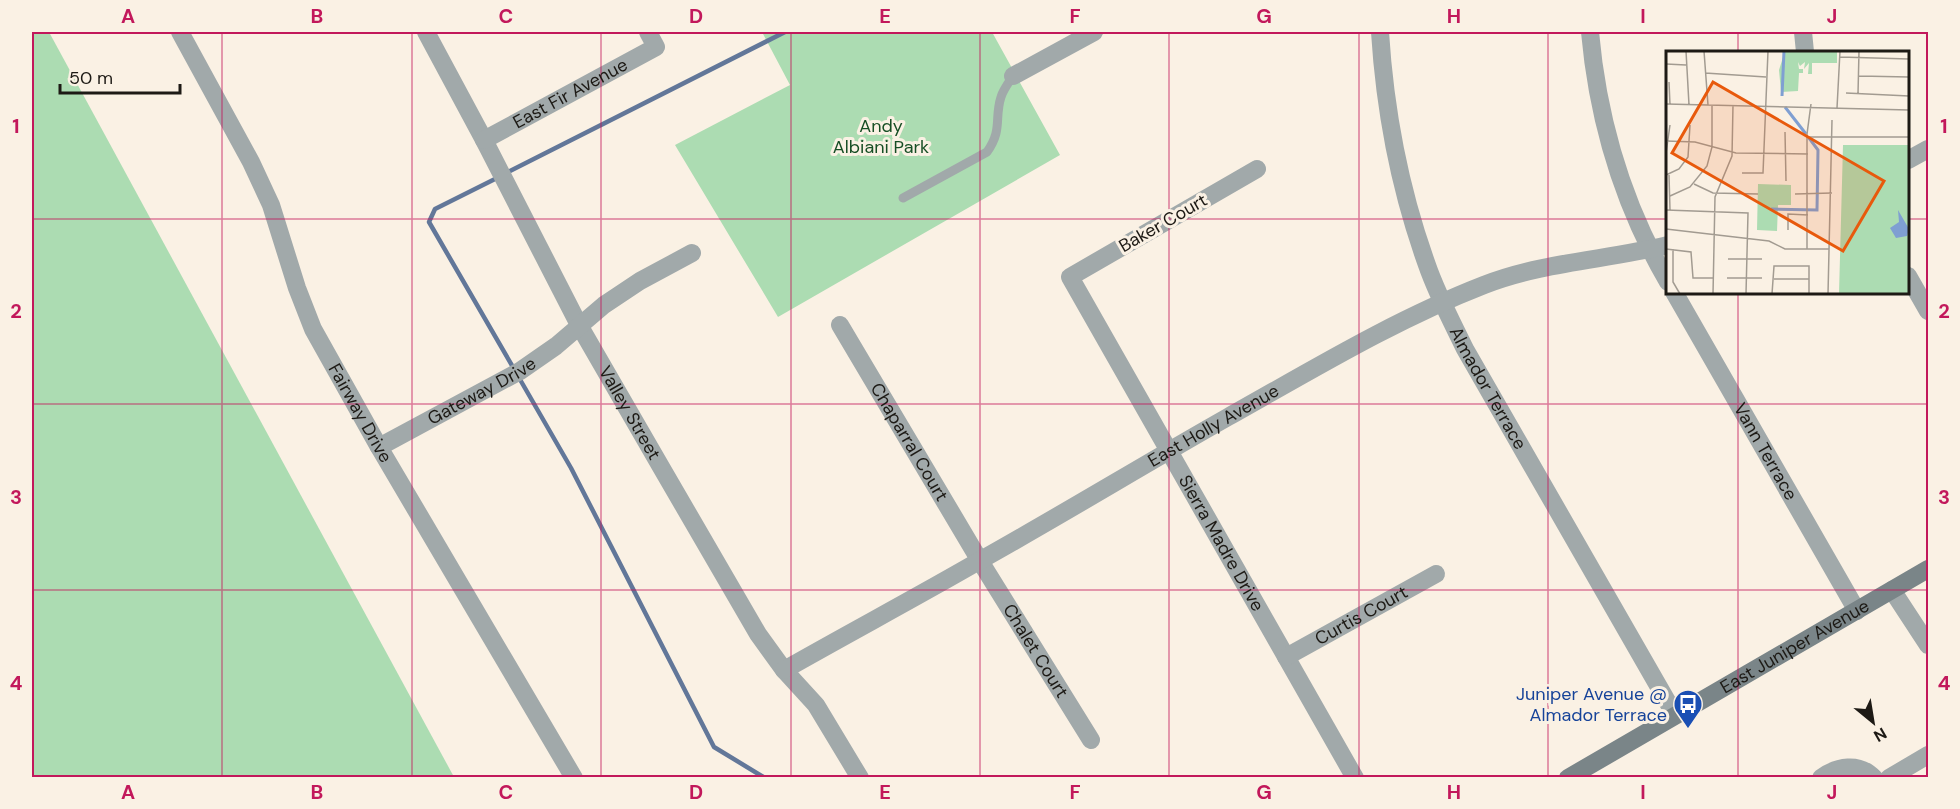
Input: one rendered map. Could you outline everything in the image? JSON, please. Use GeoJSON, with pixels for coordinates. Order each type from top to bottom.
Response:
{"type":"FeatureCollection","features":[{"type":"Feature","properties":{"kind":"street","name":"Fairway Drive"},"geometry":{"type":"LineString","coordinates":[[180,32],[251,162],[271,205],[297,288],[313,329],[379,447],[574,777]]}},
{"type":"Feature","properties":{"kind":"street","name":"Valley Street"},"geometry":{"type":"LineString","coordinates":[[426,32],[579,325],[758,634],[784,670],[816,705],[860,777]]}},
{"type":"Feature","properties":{"kind":"street"},"geometry":{"type":"LineString","coordinates":[[1013,76],[1094,32]]}},
{"type":"Feature","properties":{"kind":"street","name":"Almador Terrace"},"geometry":{"type":"LineString","coordinates":[[1380,32],[1386,97],[1403,191],[1427,268],[1471,359],[1675,716]]}},
{"type":"Feature","properties":{"kind":"street"},"geometry":{"type":"LineString","coordinates":[[1590,32],[1597,93],[1618,172],[1649,250],[1666,279]]}},
{"type":"Feature","properties":{"kind":"street"},"geometry":{"type":"LineString","coordinates":[[1803,32],[1805,51]]}},
{"type":"Feature","properties":{"kind":"street","name":"East Fir Avenue"},"geometry":{"type":"LineString","coordinates":[[484,140],[652,39]]}},
{"type":"Feature","properties":{"kind":"street"},"geometry":{"type":"LineString","coordinates":[[1909,159],[1929,149]]}},
{"type":"Feature","properties":{"kind":"street","name":"Baker Court"},"geometry":{"type":"LineString","coordinates":[[1070,277],[1257,169]]}},
{"type":"Feature","properties":{"kind":"street","name":"East Holly Avenue"},"geometry":{"type":"LineString","coordinates":[[784,670],[980,561],[1168,451],[1352,348],[1442,302],[1515,274],[1553,265],[1613,257],[1666,246]]}},
{"type":"Feature","properties":{"kind":"street","name":"Gateway Drive"},"geometry":{"type":"LineString","coordinates":[[379,447],[520,371],[640,281],[692,254]]}},
{"type":"Feature","properties":{"kind":"street","name":"Sierra Madre Drive"},"geometry":{"type":"LineString","coordinates":[[1070,277],[1355,777]]}},
{"type":"Feature","properties":{"kind":"street"},"geometry":{"type":"LineString","coordinates":[[1909,278],[1929,311]]}},
{"type":"Feature","properties":{"kind":"street","name":"Vann Terrace"},"geometry":{"type":"LineString","coordinates":[[1675,294],[1857,611]]}},
{"type":"Feature","properties":{"kind":"street","name":"Chaparral Court"},"geometry":{"type":"LineString","coordinates":[[840,325],[980,561]]}},
{"type":"Feature","properties":{"kind":"street","name":"Chalet Court"},"geometry":{"type":"LineString","coordinates":[[980,561],[1091,741]]}},
{"type":"Feature","properties":{"kind":"street","name":"East Juniper Avenue"},"geometry":{"type":"LineString","coordinates":[[1568,777],[1929,569]]}},
{"type":"Feature","properties":{"kind":"street","name":"Curtis Court"},"geometry":{"type":"LineString","coordinates":[[1286,657],[1436,574]]}},
{"type":"Feature","properties":{"kind":"street"},"geometry":{"type":"LineString","coordinates":[[1892,590],[1929,645]]}},
{"type":"Feature","properties":{"kind":"street"},"geometry":{"type":"LineString","coordinates":[[1889,777],[1929,755]]}},
{"type":"Feature","properties":{"kind":"street"},"geometry":{"type":"LineString","coordinates":[[1821,777],[1832,769],[1846,766],[1859,768],[1874,777]]}},
{"type":"Feature","properties":{"kind":"lane"},"geometry":{"type":"LineString","coordinates":[[903,198],[987,152],[994,141],[998,125],[1001,96],[1013,76]]}},
{"type":"Feature","properties":{"kind":"green space"},"geometry":{"type":"Polygon","coordinates":[[[32,32],[49,32],[454,777],[32,777],[32,32]]]}},
{"type":"Feature","properties":{"kind":"green space","name":"Andy Albiani Park"},"geometry":{"type":"Polygon","coordinates":[[[762,32],[992,32],[1060,155],[778,317],[675,145],[790,85],[762,32]]]}},
{"type":"Feature","properties":{"kind":"waterway"},"geometry":{"type":"LineString","coordinates":[[506,173],[785,32]]}},
{"type":"Feature","properties":{"kind":"waterway"},"geometry":{"type":"LineString","coordinates":[[499,177],[435,209],[429,222],[514,369]]}},
{"type":"Feature","properties":{"kind":"waterway"},"geometry":{"type":"LineString","coordinates":[[518,376],[571,468],[714,747],[765,778]]}},
{"type":"Feature","properties":{"kind":"place","name":"Juniper Avenue @ Almador Terrace"},"geometry":{"type":"Point","coordinates":[1688,730]}}]}
